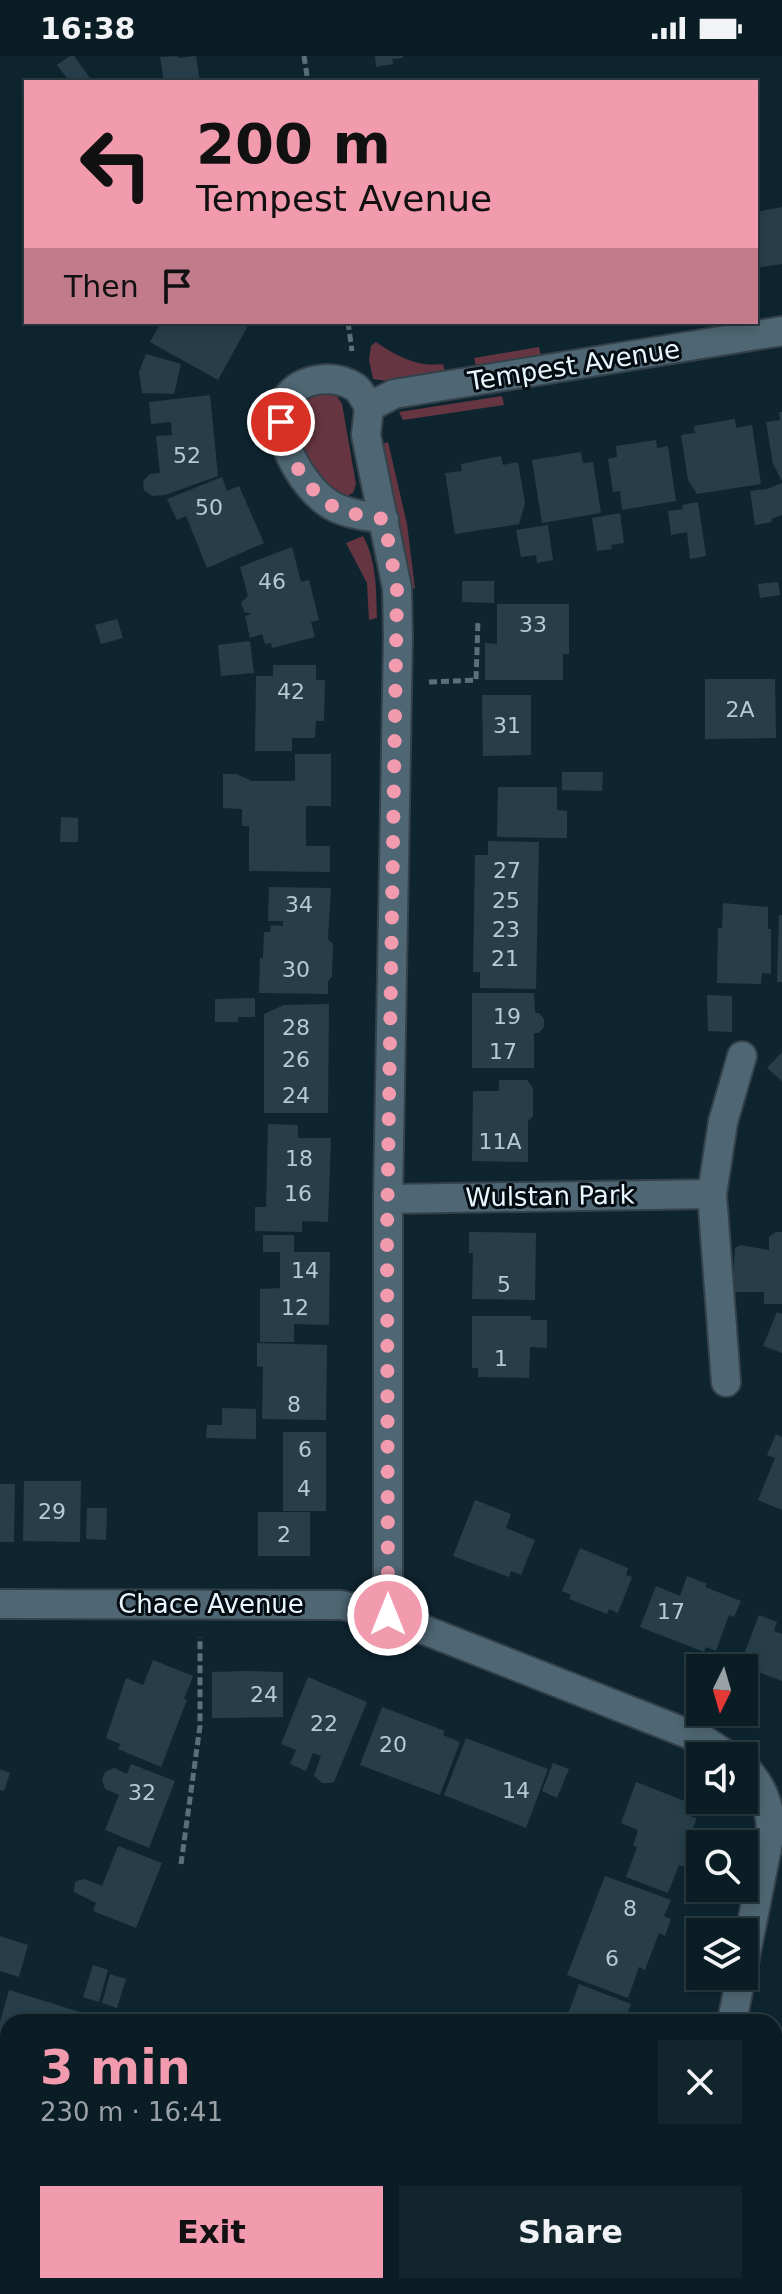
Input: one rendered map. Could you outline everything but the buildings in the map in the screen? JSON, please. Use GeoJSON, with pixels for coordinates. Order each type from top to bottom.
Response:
{"type":"FeatureCollection","features":[{"type":"Feature","properties":{"kind":"street","name":"Tempest Avenue"},"geometry":{"type":"LineString","coordinates":[[369,407],[394,394],[782,331]]}},
{"type":"Feature","properties":{"kind":"street"},"geometry":{"type":"LineString","coordinates":[[384,519],[352,513],[329,504],[304,476],[284,444],[281,422],[286,399],[309,381],[333,379],[356,388],[369,407],[366,435],[384,519],[397,588],[388,1199],[388,1615]]}},
{"type":"Feature","properties":{"kind":"street"},"geometry":{"type":"LineString","coordinates":[[726,1382],[712,1194],[723,1122],[742,1056]]}},
{"type":"Feature","properties":{"kind":"street","name":"Wulstan Park"},"geometry":{"type":"LineString","coordinates":[[388,1199],[712,1194]]}},
{"type":"Feature","properties":{"kind":"street","name":"Chace Avenue"},"geometry":{"type":"LineString","coordinates":[[0,1604],[341,1605],[388,1615],[707,1742]]}},
{"type":"Feature","properties":{"kind":"street"},"geometry":{"type":"LineString","coordinates":[[753,1918],[771,1827],[770,1809],[758,1783]]}},
{"type":"Feature","properties":{"kind":"street"},"geometry":{"type":"LineString","coordinates":[[734,2014],[738,1990]]}},
{"type":"Feature","properties":{"kind":"path"},"geometry":{"type":"LineString","coordinates":[[304,56],[308,80]]}},
{"type":"Feature","properties":{"kind":"path"},"geometry":{"type":"LineString","coordinates":[[397,682],[476,680],[478,620]]}},
{"type":"Feature","properties":{"kind":"path"},"geometry":{"type":"LineString","coordinates":[[181,1864],[200,1726],[200,1636]]}},
{"type":"Feature","properties":{"kind":"shaded area"},"geometry":{"type":"Polygon","coordinates":[[[376,342],[408,360],[443,364],[445,371],[394,382],[373,379],[369,360],[371,346],[376,342]]]}},
{"type":"Feature","properties":{"kind":"shaded area"},"geometry":{"type":"Polygon","coordinates":[[[539,347],[541,357],[476,367],[474,358],[539,347]]]}},
{"type":"Feature","properties":{"kind":"shaded area"},"geometry":{"type":"Polygon","coordinates":[[[310,389],[335,393],[342,404],[356,484],[353,493],[344,497],[334,493],[298,452],[289,411],[310,389]]]}},
{"type":"Feature","properties":{"kind":"shaded area"},"geometry":{"type":"Polygon","coordinates":[[[502,396],[504,405],[403,420],[399,412],[502,396]]]}},
{"type":"Feature","properties":{"kind":"shaded area"},"geometry":{"type":"Polygon","coordinates":[[[388,442],[407,524],[415,589],[408,585],[380,445],[388,442]]]}},
{"type":"Feature","properties":{"kind":"shaded area"},"geometry":{"type":"Polygon","coordinates":[[[363,536],[371,556],[376,587],[377,618],[369,620],[367,583],[346,543],[363,536]]]}},
{"type":"Feature","properties":{"kind":"route"},"geometry":{"type":"LineString","coordinates":[[281,422],[284,444],[304,476],[329,504],[352,513],[384,519],[397,588],[387,1233],[388,1615]]}}]}
